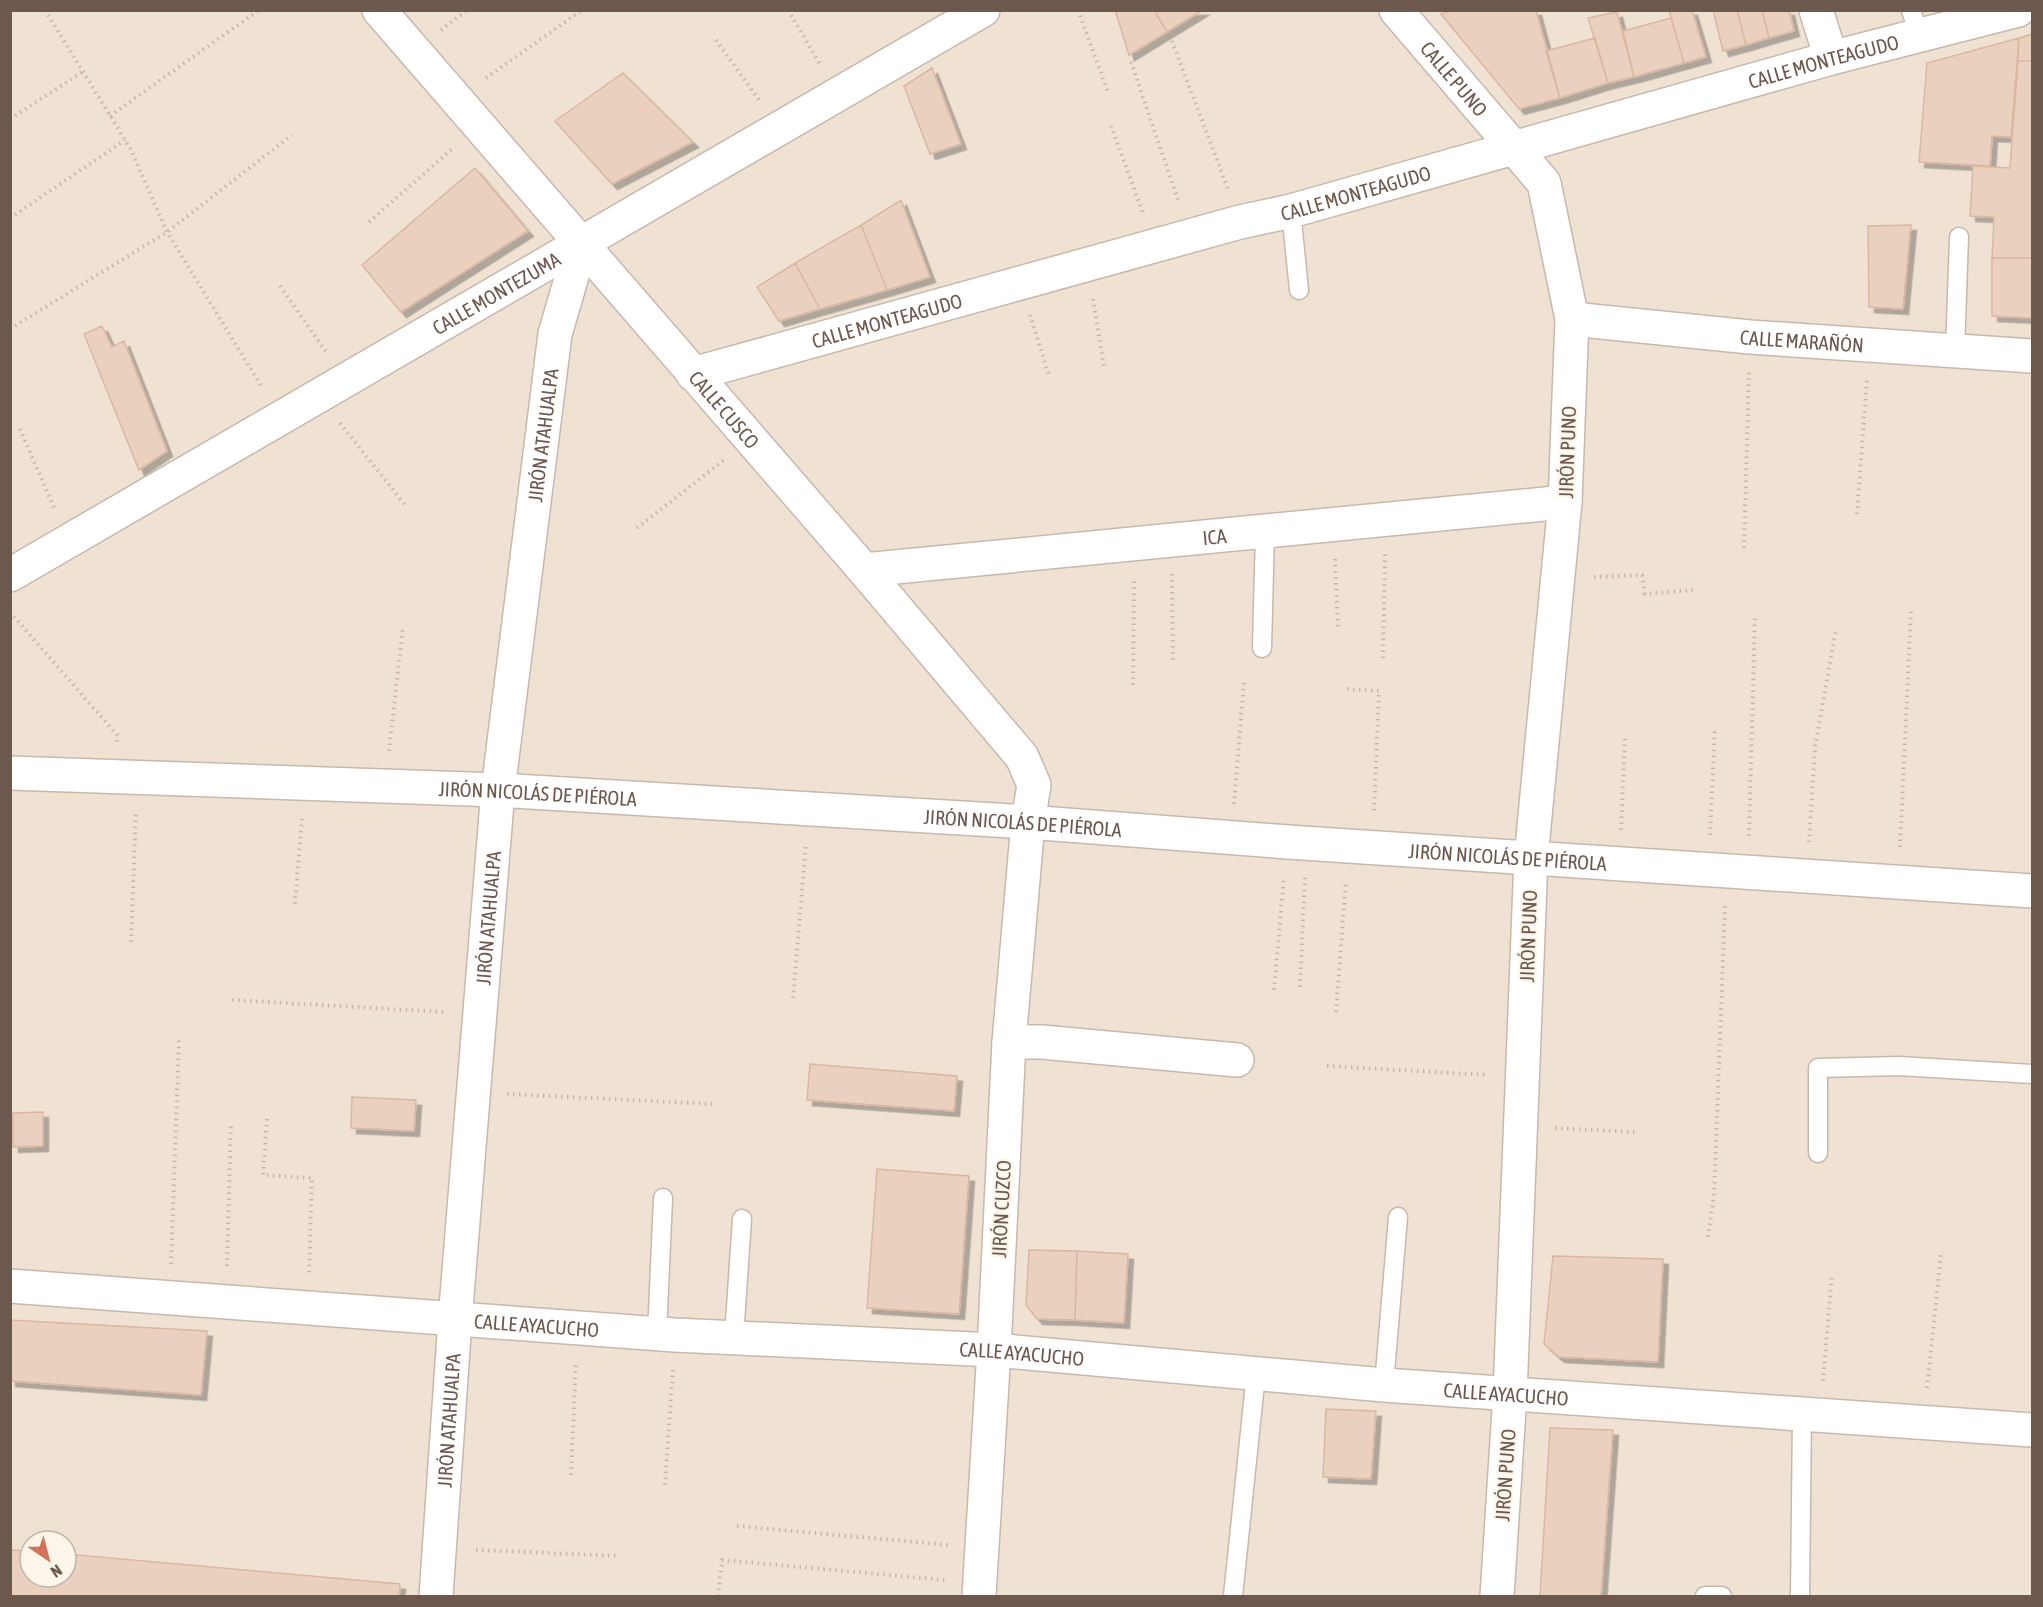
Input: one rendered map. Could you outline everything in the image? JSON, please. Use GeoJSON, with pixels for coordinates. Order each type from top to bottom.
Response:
{"type":"FeatureCollection","features":[{"type":"Feature","properties":{"kind":"street","name":"CALLE CUSCO"},"geometry":{"type":"LineString","coordinates":[[379,10],[864,570],[1022,757],[1034,785],[1028,822]]}},
{"type":"Feature","properties":{"kind":"street","name":"CALLE MONTEZUMA"},"geometry":{"type":"LineString","coordinates":[[10,575],[983,10]]}},
{"type":"Feature","properties":{"kind":"street","name":"CALLE PUNO"},"geometry":{"type":"LineString","coordinates":[[1396,10],[1513,146]]}},
{"type":"Feature","properties":{"kind":"street"},"geometry":{"type":"LineString","coordinates":[[1816,10],[1831,58]]}},
{"type":"Feature","properties":{"kind":"street","name":"CALLE MONTEAGUDO"},"geometry":{"type":"LineString","coordinates":[[693,374],[1240,222],[1291,211],[1513,146],[1831,58],[1915,23],[2018,10]]}},
{"type":"Feature","properties":{"kind":"street","name":"JIRÓN PUNO"},"geometry":{"type":"LineString","coordinates":[[1497,1596],[1510,1394],[1531,858],[1565,502],[1572,319],[1544,183],[1513,146]]}},
{"type":"Feature","properties":{"kind":"street","name":"JIRÓN ATAHUALPA"},"geometry":{"type":"LineString","coordinates":[[436,1596],[455,1320],[498,790],[555,334],[581,245]]}},
{"type":"Feature","properties":{"kind":"street","name":"CALLE MARAÑÓN"},"geometry":{"type":"LineString","coordinates":[[1572,319],[1750,337],[2032,356]]}},
{"type":"Feature","properties":{"kind":"street","name":"ICA"},"geometry":{"type":"LineString","coordinates":[[864,570],[1565,502]]}},
{"type":"Feature","properties":{"kind":"street","name":"JIRÓN NICOLÁS DE PIÉROLA"},"geometry":{"type":"LineString","coordinates":[[10,773],[498,790],[1028,822],[1297,843],[2032,891]]}},
{"type":"Feature","properties":{"kind":"street","name":"JIRÓN CUZCO"},"geometry":{"type":"LineString","coordinates":[[980,1590],[1009,1042],[1028,822]]}},
{"type":"Feature","properties":{"kind":"street"},"geometry":{"type":"LineString","coordinates":[[1009,1042],[1042,1042],[1238,1060]]}},
{"type":"Feature","properties":{"kind":"street","name":"CALLE AYACUCHO"},"geometry":{"type":"LineString","coordinates":[[10,1286],[577,1329],[994,1350],[1384,1385],[2032,1430]]}},
{"type":"Feature","properties":{"kind":"lane"},"geometry":{"type":"LineString","coordinates":[[1291,211],[1299,290]]}},
{"type":"Feature","properties":{"kind":"lane"},"geometry":{"type":"LineString","coordinates":[[1955,351],[1959,237]]}},
{"type":"Feature","properties":{"kind":"lane"},"geometry":{"type":"LineString","coordinates":[[1262,648],[1265,531]]}},
{"type":"Feature","properties":{"kind":"lane"},"geometry":{"type":"LineString","coordinates":[[1818,1153],[1818,1068],[1899,1066],[2032,1074]]}},
{"type":"Feature","properties":{"kind":"lane"},"geometry":{"type":"LineString","coordinates":[[663,1198],[666,1334]]}},
{"type":"Feature","properties":{"kind":"lane"},"geometry":{"type":"LineString","coordinates":[[1384,1385],[1398,1217]]}},
{"type":"Feature","properties":{"kind":"lane"},"geometry":{"type":"LineString","coordinates":[[734,1337],[742,1220]]}},
{"type":"Feature","properties":{"kind":"lane"},"geometry":{"type":"LineString","coordinates":[[1233,1596],[1256,1374]]}},
{"type":"Feature","properties":{"kind":"lane"},"geometry":{"type":"LineString","coordinates":[[1800,1596],[1811,1414]]}},
{"type":"Feature","properties":{"kind":"path"},"geometry":{"type":"LineString","coordinates":[[45,10],[125,140],[167,232],[281,419]]}},
{"type":"Feature","properties":{"kind":"path"},"geometry":{"type":"LineString","coordinates":[[110,116],[259,10]]}},
{"type":"Feature","properties":{"kind":"path"},"geometry":{"type":"LineString","coordinates":[[456,99],[582,10]]}},
{"type":"Feature","properties":{"kind":"path"},"geometry":{"type":"LineString","coordinates":[[788,10],[839,94]]}},
{"type":"Feature","properties":{"kind":"path"},"geometry":{"type":"LineString","coordinates":[[1078,10],[1108,92]]}},
{"type":"Feature","properties":{"kind":"path"},"geometry":{"type":"LineString","coordinates":[[716,40],[780,129]]}},
{"type":"Feature","properties":{"kind":"path"},"geometry":{"type":"LineString","coordinates":[[1172,41],[1240,222]]}},
{"type":"Feature","properties":{"kind":"path"},"geometry":{"type":"LineString","coordinates":[[1131,62],[1191,236]]}},
{"type":"Feature","properties":{"kind":"path"},"geometry":{"type":"LineString","coordinates":[[10,119],[84,71]]}},
{"type":"Feature","properties":{"kind":"path"},"geometry":{"type":"LineString","coordinates":[[369,222],[478,126]]}},
{"type":"Feature","properties":{"kind":"path"},"geometry":{"type":"LineString","coordinates":[[1111,126],[1155,246]]}},
{"type":"Feature","properties":{"kind":"path"},"geometry":{"type":"LineString","coordinates":[[10,329],[167,232],[292,135]]}},
{"type":"Feature","properties":{"kind":"path"},"geometry":{"type":"LineString","coordinates":[[10,218],[125,140]]}},
{"type":"Feature","properties":{"kind":"path"},"geometry":{"type":"LineString","coordinates":[[1087,264],[1104,367]]}},
{"type":"Feature","properties":{"kind":"path"},"geometry":{"type":"LineString","coordinates":[[1020,284],[1049,375]]}},
{"type":"Feature","properties":{"kind":"path"},"geometry":{"type":"LineString","coordinates":[[280,286],[333,389],[405,505]]}},
{"type":"Feature","properties":{"kind":"path"},"geometry":{"type":"LineString","coordinates":[[1744,548],[1750,337]]}},
{"type":"Feature","properties":{"kind":"path"},"geometry":{"type":"LineString","coordinates":[[1857,514],[1870,345]]}},
{"type":"Feature","properties":{"kind":"path"},"geometry":{"type":"LineString","coordinates":[[20,429],[68,542]]}},
{"type":"Feature","properties":{"kind":"path"},"geometry":{"type":"LineString","coordinates":[[637,528],[751,440]]}},
{"type":"Feature","properties":{"kind":"path"},"geometry":{"type":"LineString","coordinates":[[1383,658],[1386,519]]}},
{"type":"Feature","properties":{"kind":"path"},"geometry":{"type":"LineString","coordinates":[[1334,525],[1338,628]]}},
{"type":"Feature","properties":{"kind":"path"},"geometry":{"type":"LineString","coordinates":[[1171,541],[1173,663]]}},
{"type":"Feature","properties":{"kind":"path"},"geometry":{"type":"LineString","coordinates":[[1133,685],[1134,544]]}},
{"type":"Feature","properties":{"kind":"path"},"geometry":{"type":"LineString","coordinates":[[1558,579],[1642,575],[1645,594],[1693,590]]}},
{"type":"Feature","properties":{"kind":"path"},"geometry":{"type":"LineString","coordinates":[[1899,882],[1911,611]]}},
{"type":"Feature","properties":{"kind":"path"},"geometry":{"type":"LineString","coordinates":[[10,612],[117,735],[128,777],[131,942]]}},
{"type":"Feature","properties":{"kind":"path"},"geometry":{"type":"LineString","coordinates":[[1708,1237],[1714,1196],[1728,871],[1755,615]]}},
{"type":"Feature","properties":{"kind":"path"},"geometry":{"type":"LineString","coordinates":[[385,786],[403,626]]}},
{"type":"Feature","properties":{"kind":"path"},"geometry":{"type":"LineString","coordinates":[[1806,876],[1815,747],[1836,629]]}},
{"type":"Feature","properties":{"kind":"path"},"geometry":{"type":"LineString","coordinates":[[1232,837],[1244,682]]}},
{"type":"Feature","properties":{"kind":"path"},"geometry":{"type":"LineString","coordinates":[[1336,1012],[1379,691],[1347,689]]}},
{"type":"Feature","properties":{"kind":"path"},"geometry":{"type":"LineString","coordinates":[[1715,728],[1728,871]]}},
{"type":"Feature","properties":{"kind":"path"},"geometry":{"type":"LineString","coordinates":[[1620,863],[1625,738]]}},
{"type":"Feature","properties":{"kind":"path"},"geometry":{"type":"LineString","coordinates":[[295,904],[305,784]]}},
{"type":"Feature","properties":{"kind":"path"},"geometry":{"type":"LineString","coordinates":[[793,998],[809,810]]}},
{"type":"Feature","properties":{"kind":"path"},"geometry":{"type":"LineString","coordinates":[[1297,843],[1300,987]]}},
{"type":"Feature","properties":{"kind":"path"},"geometry":{"type":"LineString","coordinates":[[1274,990],[1297,843]]}},
{"type":"Feature","properties":{"kind":"path"},"geometry":{"type":"LineString","coordinates":[[232,1000],[479,1014]]}},
{"type":"Feature","properties":{"kind":"path"},"geometry":{"type":"LineString","coordinates":[[170,1298],[180,1040]]}},
{"type":"Feature","properties":{"kind":"path"},"geometry":{"type":"LineString","coordinates":[[1327,1066],[1522,1077]]}},
{"type":"Feature","properties":{"kind":"path"},"geometry":{"type":"LineString","coordinates":[[473,1092],[713,1104]]}},
{"type":"Feature","properties":{"kind":"path"},"geometry":{"type":"LineString","coordinates":[[267,1119],[263,1175],[312,1178],[307,1308]]}},
{"type":"Feature","properties":{"kind":"path"},"geometry":{"type":"LineString","coordinates":[[226,1302],[231,1122]]}},
{"type":"Feature","properties":{"kind":"path"},"geometry":{"type":"LineString","coordinates":[[1521,1127],[1635,1132]]}},
{"type":"Feature","properties":{"kind":"path"},"geometry":{"type":"LineString","coordinates":[[1924,1422],[1941,1254]]}},
{"type":"Feature","properties":{"kind":"path"},"geometry":{"type":"LineString","coordinates":[[1811,1414],[1832,1274]]}},
{"type":"Feature","properties":{"kind":"path"},"geometry":{"type":"LineString","coordinates":[[571,1475],[577,1329]]}},
{"type":"Feature","properties":{"kind":"path"},"geometry":{"type":"LineString","coordinates":[[665,1485],[666,1334]]}},
{"type":"Feature","properties":{"kind":"path"},"geometry":{"type":"LineString","coordinates":[[737,1526],[982,1548]]}},
{"type":"Feature","properties":{"kind":"path"},"geometry":{"type":"LineString","coordinates":[[440,1548],[619,1556]]}},
{"type":"Feature","properties":{"kind":"path"},"geometry":{"type":"LineString","coordinates":[[718,1596],[722,1560],[980,1590]]}},
{"type":"Feature","properties":{"kind":"shaded area"},"geometry":{"type":"Polygon","coordinates":[[[11,11],[2032,11],[2032,1596],[11,1596],[11,11]]]}},
{"type":"Feature","properties":{"kind":"building"},"geometry":{"type":"Polygon","coordinates":[[[1115,10],[1154,10],[1167,32],[1129,55],[1115,10]]]}},
{"type":"Feature","properties":{"kind":"building"},"geometry":{"type":"Polygon","coordinates":[[[1154,10],[1203,10],[1167,32],[1154,10]]]}},
{"type":"Feature","properties":{"kind":"building"},"geometry":{"type":"Polygon","coordinates":[[[1453,10],[1536,10],[1560,98],[1519,109],[1441,14],[1453,10]]]}},
{"type":"Feature","properties":{"kind":"building"},"geometry":{"type":"Polygon","coordinates":[[[1669,10],[1692,10],[1706,57],[1684,63],[1669,10]]]}},
{"type":"Feature","properties":{"kind":"building"},"geometry":{"type":"Polygon","coordinates":[[[1713,10],[1737,10],[1746,45],[1723,51],[1713,10]]]}},
{"type":"Feature","properties":{"kind":"building"},"geometry":{"type":"Polygon","coordinates":[[[1737,10],[1762,10],[1769,38],[1746,45],[1737,10]]]}},
{"type":"Feature","properties":{"kind":"building"},"geometry":{"type":"Polygon","coordinates":[[[1762,10],[1789,10],[1794,31],[1769,38],[1762,10]]]}},
{"type":"Feature","properties":{"kind":"building"},"geometry":{"type":"Polygon","coordinates":[[[1617,12],[1634,77],[1608,83],[1588,18],[1617,12]]]}},
{"type":"Feature","properties":{"kind":"building"},"geometry":{"type":"Polygon","coordinates":[[[1671,18],[1684,63],[1634,77],[1623,31],[1671,18]]]}},
{"type":"Feature","properties":{"kind":"building"},"geometry":{"type":"Polygon","coordinates":[[[2032,34],[2032,61],[2018,61],[2019,38],[2032,34]]]}},
{"type":"Feature","properties":{"kind":"building"},"geometry":{"type":"Polygon","coordinates":[[[1595,38],[1608,83],[1560,98],[1546,51],[1595,38]]]}},
{"type":"Feature","properties":{"kind":"building"},"geometry":{"type":"Polygon","coordinates":[[[2019,38],[2011,137],[1992,136],[1990,166],[1919,162],[1927,63],[2019,38]]]}},
{"type":"Feature","properties":{"kind":"building"},"geometry":{"type":"Polygon","coordinates":[[[2018,61],[2032,61],[2032,258],[1992,258],[1994,217],[1970,216],[1973,166],[2010,168],[2018,61]]]}},
{"type":"Feature","properties":{"kind":"building"},"geometry":{"type":"Polygon","coordinates":[[[932,68],[961,144],[930,154],[904,86],[932,68]]]}},
{"type":"Feature","properties":{"kind":"building"},"geometry":{"type":"Polygon","coordinates":[[[623,73],[693,142],[612,184],[555,121],[623,73]]]}},
{"type":"Feature","properties":{"kind":"building"},"geometry":{"type":"Polygon","coordinates":[[[475,168],[528,231],[401,312],[362,265],[475,168]]]}},
{"type":"Feature","properties":{"kind":"building"},"geometry":{"type":"Polygon","coordinates":[[[901,200],[930,277],[887,290],[861,225],[901,200]]]}},
{"type":"Feature","properties":{"kind":"building"},"geometry":{"type":"Polygon","coordinates":[[[861,225],[887,290],[820,309],[795,263],[861,225]]]}},
{"type":"Feature","properties":{"kind":"building"},"geometry":{"type":"Polygon","coordinates":[[[1911,225],[1903,309],[1869,307],[1868,226],[1911,225]]]}},
{"type":"Feature","properties":{"kind":"building"},"geometry":{"type":"Polygon","coordinates":[[[1992,258],[2032,258],[2032,318],[1992,316],[1992,258]]]}},
{"type":"Feature","properties":{"kind":"building"},"geometry":{"type":"Polygon","coordinates":[[[795,263],[820,309],[779,321],[757,287],[795,263]]]}},
{"type":"Feature","properties":{"kind":"building"},"geometry":{"type":"Polygon","coordinates":[[[102,326],[112,347],[124,341],[167,451],[139,470],[84,334],[102,326]]]}},
{"type":"Feature","properties":{"kind":"building"},"geometry":{"type":"Polygon","coordinates":[[[810,1064],[957,1076],[954,1111],[807,1100],[810,1064]]]}},
{"type":"Feature","properties":{"kind":"building"},"geometry":{"type":"Polygon","coordinates":[[[352,1097],[416,1100],[414,1131],[351,1128],[352,1097]]]}},
{"type":"Feature","properties":{"kind":"building"},"geometry":{"type":"Polygon","coordinates":[[[43,1112],[43,1146],[13,1147],[13,1113],[43,1112]]]}},
{"type":"Feature","properties":{"kind":"building"},"geometry":{"type":"Polygon","coordinates":[[[877,1169],[969,1176],[959,1314],[867,1308],[877,1169]]]}},
{"type":"Feature","properties":{"kind":"building"},"geometry":{"type":"Polygon","coordinates":[[[1029,1250],[1077,1251],[1075,1320],[1037,1319],[1026,1305],[1029,1250]]]}},
{"type":"Feature","properties":{"kind":"building"},"geometry":{"type":"Polygon","coordinates":[[[1077,1251],[1128,1254],[1124,1323],[1075,1320],[1077,1251]]]}},
{"type":"Feature","properties":{"kind":"building"},"geometry":{"type":"Polygon","coordinates":[[[1553,1256],[1663,1259],[1658,1362],[1559,1357],[1544,1344],[1553,1256]]]}},
{"type":"Feature","properties":{"kind":"building"},"geometry":{"type":"Polygon","coordinates":[[[10,1320],[207,1331],[201,1395],[10,1381],[10,1320]]]}},
{"type":"Feature","properties":{"kind":"building"},"geometry":{"type":"Polygon","coordinates":[[[1326,1409],[1376,1411],[1371,1479],[1323,1477],[1326,1409]]]}},
{"type":"Feature","properties":{"kind":"building"},"geometry":{"type":"Polygon","coordinates":[[[1550,1428],[1613,1430],[1601,1596],[1540,1596],[1550,1428]]]}},
{"type":"Feature","properties":{"kind":"building"},"geometry":{"type":"Polygon","coordinates":[[[10,1550],[18,1550],[18,1589],[78,1589],[78,1555],[400,1584],[399,1596],[10,1596],[10,1550]]]}}]}
